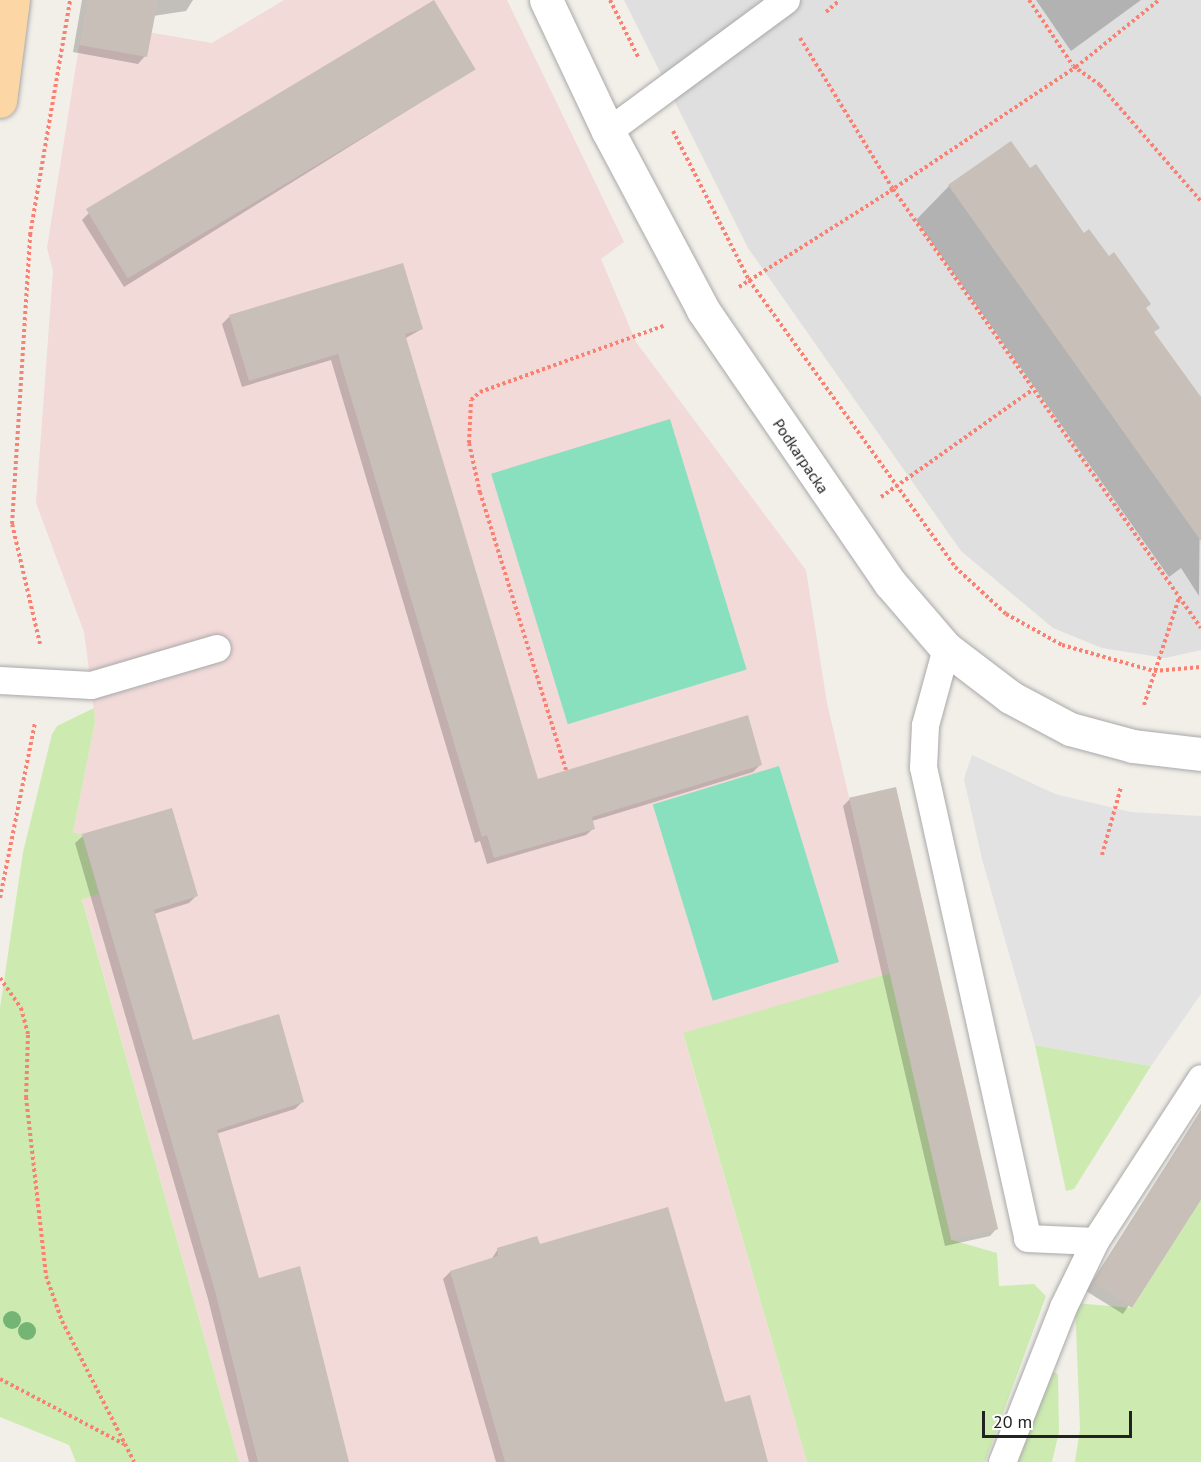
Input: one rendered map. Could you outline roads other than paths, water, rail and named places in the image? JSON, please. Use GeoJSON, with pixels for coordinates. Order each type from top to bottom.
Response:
{"type":"FeatureCollection","features":[{"type":"Feature","properties":{"kind":"main road"},"geometry":{"type":"LineString","coordinates":[[0,101],[13,0]]}},
{"type":"Feature","properties":{"kind":"street","name":"Podkarpacka"},"geometry":{"type":"LineString","coordinates":[[546,0],[608,131],[703,310],[846,522],[890,583],[946,648],[1010,697],[1070,729],[1133,746],[1201,754]]}},
{"type":"Feature","properties":{"kind":"lane"},"geometry":{"type":"LineString","coordinates":[[608,131],[786,0]]}},
{"type":"Feature","properties":{"kind":"lane"},"geometry":{"type":"LineString","coordinates":[[0,680],[92,686],[217,648]]}},
{"type":"Feature","properties":{"kind":"lane"},"geometry":{"type":"LineString","coordinates":[[946,648],[925,725],[923,767],[1027,1238],[1095,1241]]}},
{"type":"Feature","properties":{"kind":"lane"},"geometry":{"type":"LineString","coordinates":[[1002,1462],[1063,1307],[1095,1241],[1201,1078]]}}]}
